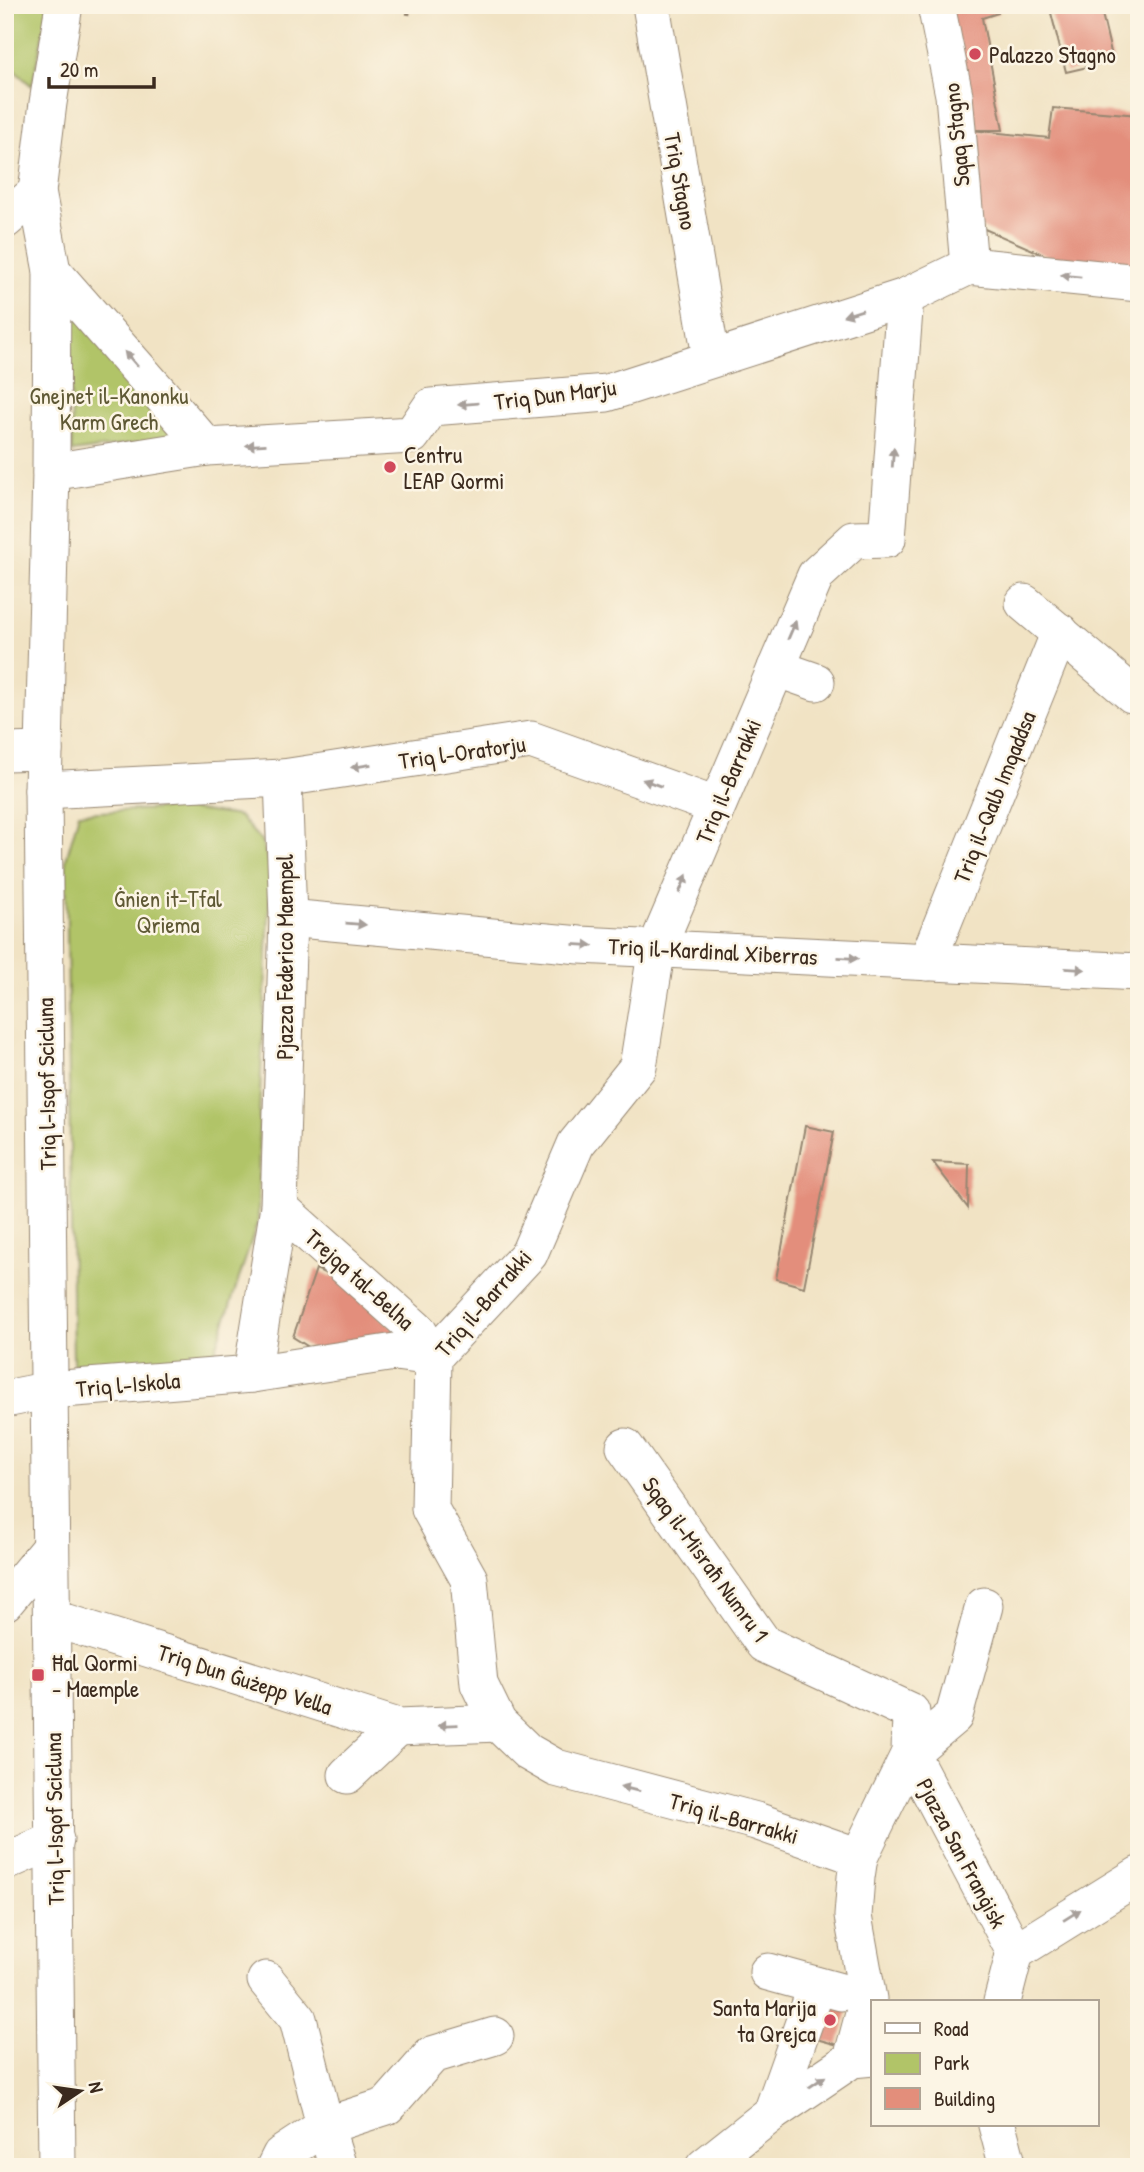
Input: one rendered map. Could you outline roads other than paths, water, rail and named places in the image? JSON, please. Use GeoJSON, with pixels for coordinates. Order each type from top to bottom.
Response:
{"type":"FeatureCollection","features":[{"type":"Feature","properties":{"kind":"street","name":"Triq l-Isqof Scicluna"},"geometry":{"type":"LineString","coordinates":[[57,2167],[43,790],[51,472],[52,271],[37,191],[64,5]]}},
{"type":"Feature","properties":{"kind":"street","name":"Triq Stagno"},"geometry":{"type":"LineString","coordinates":[[651,5],[711,357]]}},
{"type":"Feature","properties":{"kind":"street","name":"Sqaq Stagno"},"geometry":{"type":"LineString","coordinates":[[936,5],[954,95],[969,266]]}},
{"type":"Feature","properties":{"kind":"street"},"geometry":{"type":"LineString","coordinates":[[5,220],[37,191]]}},
{"type":"Feature","properties":{"kind":"street"},"geometry":{"type":"LineString","coordinates":[[969,266],[1139,283]]}},
{"type":"Feature","properties":{"kind":"street","name":"Triq Dun Marju"},"geometry":{"type":"LineString","coordinates":[[51,472],[208,447],[412,435],[431,407],[607,393],[711,357],[905,297],[969,266]]}},
{"type":"Feature","properties":{"kind":"street"},"geometry":{"type":"LineString","coordinates":[[52,271],[208,447]]}},
{"type":"Feature","properties":{"kind":"street","name":"Triq il-Barrakki"},"geometry":{"type":"LineString","coordinates":[[859,1857],[756,1821],[555,1768],[528,1752],[498,1723],[479,1684],[469,1579],[430,1509],[433,1357],[530,1254],[576,1144],[638,1067],[657,947],[816,575],[854,540],[887,539],[905,297]]}},
{"type":"Feature","properties":{"kind":"street"},"geometry":{"type":"LineString","coordinates":[[1024,603],[1132,694],[1139,694]]}},
{"type":"Feature","properties":{"kind":"street","name":"Triq il-Qalb Imqaddsa"},"geometry":{"type":"LineString","coordinates":[[927,962],[1060,632]]}},
{"type":"Feature","properties":{"kind":"street"},"geometry":{"type":"LineString","coordinates":[[776,668],[816,682]]}},
{"type":"Feature","properties":{"kind":"street","name":"Triq l-Oratorju"},"geometry":{"type":"LineString","coordinates":[[283,778],[531,740],[716,806]]}},
{"type":"Feature","properties":{"kind":"street"},"geometry":{"type":"LineString","coordinates":[[5,752],[44,751]]}},
{"type":"Feature","properties":{"kind":"street"},"geometry":{"type":"LineString","coordinates":[[43,790],[283,778]]}},
{"type":"Feature","properties":{"kind":"street","name":"Pjazza Federico Maempel"},"geometry":{"type":"LineString","coordinates":[[252,1374],[279,1207],[288,918],[283,778]]}},
{"type":"Feature","properties":{"kind":"street","name":"Triq il-Kardinal Xiberras"},"geometry":{"type":"LineString","coordinates":[[288,918],[580,945],[1139,972]]}},
{"type":"Feature","properties":{"kind":"street","name":"Trejqa tal-Belha"},"geometry":{"type":"LineString","coordinates":[[279,1207],[418,1331],[433,1357]]}},
{"type":"Feature","properties":{"kind":"street","name":"Triq l-Iskola"},"geometry":{"type":"LineString","coordinates":[[5,1399],[50,1390],[252,1374],[395,1352],[433,1357]]}},
{"type":"Feature","properties":{"kind":"street","name":"Sqaq il-Misraħ Numru 1"},"geometry":{"type":"LineString","coordinates":[[625,1447],[764,1644],[911,1712],[909,1753]]}},
{"type":"Feature","properties":{"kind":"street"},"geometry":{"type":"LineString","coordinates":[[5,1602],[49,1549]]}},
{"type":"Feature","properties":{"kind":"street"},"geometry":{"type":"LineString","coordinates":[[704,2167],[772,2113],[862,2058],[867,1998],[853,1916],[859,1857],[909,1753],[954,1716],[984,1606]]}},
{"type":"Feature","properties":{"kind":"street","name":"Triq Dun Ġużepp Vella"},"geometry":{"type":"LineString","coordinates":[[52,1618],[398,1727],[498,1723]]}},
{"type":"Feature","properties":{"kind":"street"},"geometry":{"type":"LineString","coordinates":[[346,1775],[398,1727]]}},
{"type":"Feature","properties":{"kind":"street","name":"Pjazza San Franġisk"},"geometry":{"type":"LineString","coordinates":[[909,1753],[1015,1952],[1003,2000]]}},
{"type":"Feature","properties":{"kind":"street"},"geometry":{"type":"LineString","coordinates":[[5,1862],[55,1840]]}},
{"type":"Feature","properties":{"kind":"street","name":"Pjazza San Franġisk"},"geometry":{"type":"LineString","coordinates":[[1015,1952],[1139,1875]]}},
{"type":"Feature","properties":{"kind":"street"},"geometry":{"type":"LineString","coordinates":[[768,1972],[867,1998]]}},
{"type":"Feature","properties":{"kind":"street"},"geometry":{"type":"LineString","coordinates":[[266,1980],[298,2019],[338,2167]]}},
{"type":"Feature","properties":{"kind":"street"},"geometry":{"type":"LineString","coordinates":[[772,2113],[817,1986]]}},
{"type":"Feature","properties":{"kind":"street"},"geometry":{"type":"LineString","coordinates":[[275,2167],[281,2155],[325,2126],[387,2106],[432,2055],[495,2036]]}},
{"type":"Feature","properties":{"kind":"street"},"geometry":{"type":"LineString","coordinates":[[995,2127],[1008,2167]]}},
{"type":"Feature","properties":{"kind":"place","name":"Palazzo Stagno"},"geometry":{"type":"Point","coordinates":[975,54]}},
{"type":"Feature","properties":{"kind":"place","name":"Centru LEAP Qormi"},"geometry":{"type":"Point","coordinates":[390,467]}},
{"type":"Feature","properties":{"kind":"place","name":"Ħal Qormi - Maemple"},"geometry":{"type":"Point","coordinates":[38,1675]}},
{"type":"Feature","properties":{"kind":"place","name":"Santa Marija ta Qrejca"},"geometry":{"type":"Point","coordinates":[830,2020]}},
{"type":"Feature","properties":{"kind":"park label","name":"Gnejnet il-Kanonku Karm Grech"},"geometry":{"type":"Point","coordinates":[109,408]}},
{"type":"Feature","properties":{"kind":"park label","name":"Ġnien it-Tfal Qriema"},"geometry":{"type":"Point","coordinates":[168,911]}}]}
